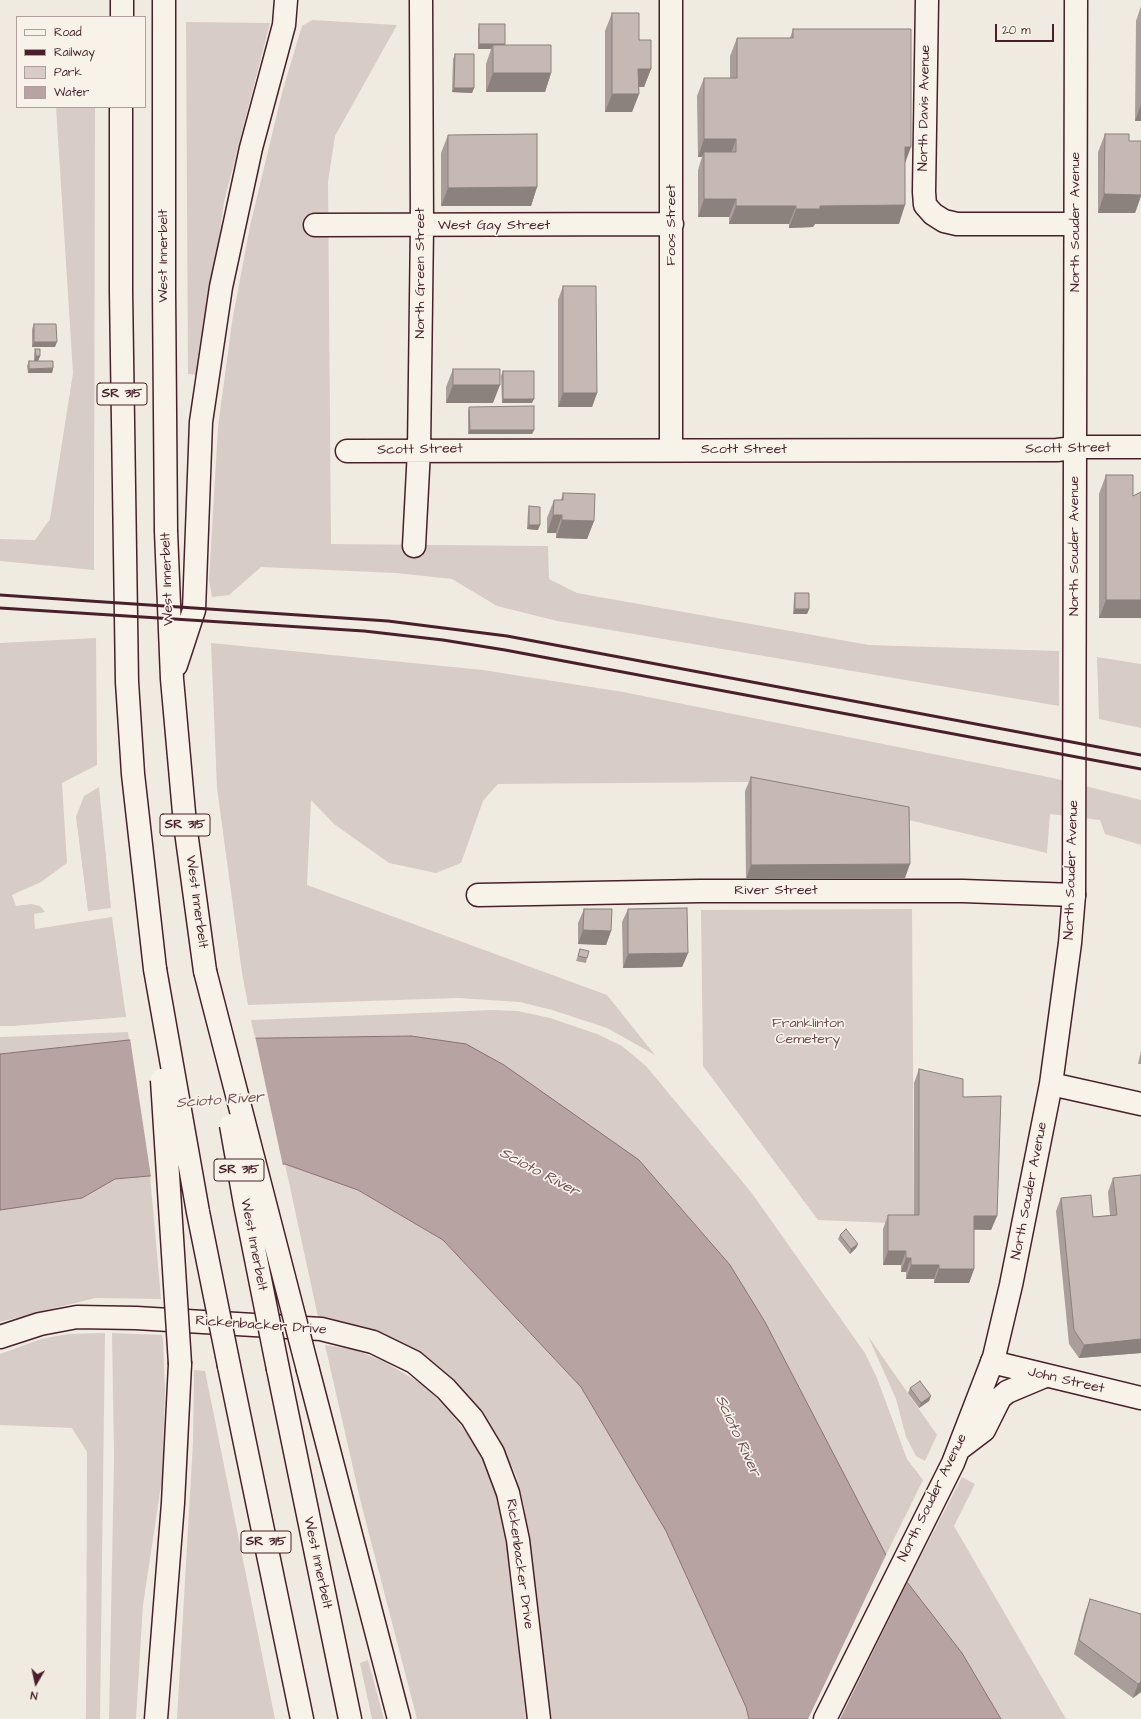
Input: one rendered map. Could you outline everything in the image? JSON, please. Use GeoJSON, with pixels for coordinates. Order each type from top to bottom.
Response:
{"type":"FeatureCollection","features":[{"type":"Feature","properties":{"kind":"main road"},"geometry":{"type":"LineString","coordinates":[[122,0],[122,16]]}},
{"type":"Feature","properties":{"kind":"main road","name":"West Innerbelt"},"geometry":{"type":"LineString","coordinates":[[164,0],[166,499],[172,679],[185,824],[205,971],[245,1204],[350,1719]]}},
{"type":"Feature","properties":{"kind":"main road"},"geometry":{"type":"LineString","coordinates":[[172,679],[194,610],[202,422],[221,287],[250,148],[284,25],[286,0]]}},
{"type":"Feature","properties":{"kind":"main road","name":"North Green Street"},"geometry":{"type":"LineString","coordinates":[[414,546],[419,450],[422,226],[421,0]]}},
{"type":"Feature","properties":{"kind":"main road","name":"Foos Street"},"geometry":{"type":"LineString","coordinates":[[671,0],[671,450]]}},
{"type":"Feature","properties":{"kind":"main road","name":"North Davis Avenue"},"geometry":{"type":"LineString","coordinates":[[927,0],[925,205],[933,214],[944,221],[957,224],[1075,224]]}},
{"type":"Feature","properties":{"kind":"main road","name":"North Souder Avenue"},"geometry":{"type":"LineString","coordinates":[[825,1719],[959,1449],[992,1362],[1011,1285],[1050,1084],[1070,943],[1074,895],[1076,0]]}},
{"type":"Feature","properties":{"kind":"main road","name":"SR 315"},"geometry":{"type":"LineString","coordinates":[[121,108],[121,299],[127,682],[133,774],[155,969],[197,1204],[302,1719]]}},
{"type":"Feature","properties":{"kind":"main road","name":"West Gay Street"},"geometry":{"type":"LineString","coordinates":[[316,225],[422,226],[672,224]]}},
{"type":"Feature","properties":{"kind":"main road","name":"Scott Street"},"geometry":{"type":"LineString","coordinates":[[347,451],[1141,448]]}},
{"type":"Feature","properties":{"kind":"main road","name":"River Street"},"geometry":{"type":"LineString","coordinates":[[478,895],[700,891],[963,891],[1074,895]]}},
{"type":"Feature","properties":{"kind":"main road"},"geometry":{"type":"LineString","coordinates":[[155,969],[180,1364],[173,1511],[156,1719]]}},
{"type":"Feature","properties":{"kind":"main road"},"geometry":{"type":"LineString","coordinates":[[205,971],[399,1719]]}},
{"type":"Feature","properties":{"kind":"main road"},"geometry":{"type":"LineString","coordinates":[[1050,1084],[1141,1104]]}},
{"type":"Feature","properties":{"kind":"main road","name":"Rickenbacker Drive"},"geometry":{"type":"LineString","coordinates":[[0,1337],[40,1324],[77,1317],[136,1318],[321,1329],[373,1342],[414,1362],[446,1389],[472,1418],[494,1453],[508,1493],[518,1540],[539,1719]]}},
{"type":"Feature","properties":{"kind":"main road","name":"John Street"},"geometry":{"type":"LineString","coordinates":[[992,1362],[1141,1398]]}},
{"type":"Feature","properties":{"kind":"main road"},"geometry":{"type":"LineString","coordinates":[[959,1449],[984,1430],[1000,1398],[1008,1392],[1045,1376]]}},
{"type":"Feature","properties":{"kind":"green space"},"geometry":{"type":"Polygon","coordinates":[[[312,20],[397,25],[335,136],[328,182],[331,544],[548,546],[549,579],[577,593],[869,645],[1059,651],[1059,706],[557,621],[497,606],[452,579],[396,573],[261,567],[229,595],[212,597],[209,580],[218,427],[232,322],[250,226],[283,89],[302,26],[312,20]]]}},
{"type":"Feature","properties":{"kind":"green space"},"geometry":{"type":"Polygon","coordinates":[[[186,22],[270,23],[224,202],[200,375],[188,374],[186,22]]]}},
{"type":"Feature","properties":{"kind":"green space"},"geometry":{"type":"Polygon","coordinates":[[[56,108],[95,108],[94,570],[0,561],[0,539],[35,540],[50,519],[73,373],[56,108]]]}},
{"type":"Feature","properties":{"kind":"green space"},"geometry":{"type":"Polygon","coordinates":[[[96,638],[97,765],[62,783],[67,863],[41,882],[12,895],[16,906],[31,904],[40,906],[45,912],[34,914],[35,929],[112,917],[126,1017],[0,1026],[0,643],[96,638]]]}},
{"type":"Feature","properties":{"kind":"green space"},"geometry":{"type":"Polygon","coordinates":[[[211,643],[483,670],[623,692],[1053,778],[1141,800],[1141,845],[1105,834],[1100,820],[1050,814],[1047,853],[749,782],[498,784],[483,801],[461,863],[436,873],[389,863],[334,824],[311,800],[307,885],[607,995],[655,1055],[607,1028],[552,1010],[520,1002],[458,998],[248,1005],[242,973],[217,788],[211,643]]]}},
{"type":"Feature","properties":{"kind":"green space"},"geometry":{"type":"Polygon","coordinates":[[[1097,657],[1141,664],[1141,728],[1099,719],[1097,657]]]}},
{"type":"Feature","properties":{"kind":"green space"},"geometry":{"type":"Polygon","coordinates":[[[99,787],[111,908],[88,911],[76,817],[84,796],[99,787]]]}},
{"type":"Feature","properties":{"kind":"green space","name":"Franklinton Cemetery"},"geometry":{"type":"Polygon","coordinates":[[[912,909],[914,1224],[818,1220],[703,1066],[701,910],[912,909]]]}},
{"type":"Feature","properties":{"kind":"green space"},"geometry":{"type":"Polygon","coordinates":[[[492,1010],[518,1011],[550,1018],[597,1034],[622,1046],[646,1066],[751,1192],[865,1353],[877,1378],[907,1459],[923,1480],[886,1555],[765,1322],[730,1265],[639,1160],[411,1036],[255,1038],[251,1020],[492,1010]]]}},
{"type":"Feature","properties":{"kind":"green space"},"geometry":{"type":"Polygon","coordinates":[[[128,1032],[129,1040],[0,1054],[0,1037],[128,1032]]]}},
{"type":"Feature","properties":{"kind":"green space"},"geometry":{"type":"Polygon","coordinates":[[[285,1164],[358,1190],[443,1240],[581,1387],[666,1531],[746,1707],[749,1719],[552,1719],[524,1506],[516,1475],[499,1440],[482,1412],[460,1386],[428,1359],[403,1345],[369,1330],[344,1322],[318,1317],[285,1164]]]}},
{"type":"Feature","properties":{"kind":"green space"},"geometry":{"type":"Polygon","coordinates":[[[150,1175],[161,1299],[95,1298],[0,1322],[0,1210],[82,1198],[115,1179],[150,1175]]]}},
{"type":"Feature","properties":{"kind":"green space"},"geometry":{"type":"Polygon","coordinates":[[[105,1333],[100,1719],[86,1719],[87,1452],[72,1428],[0,1425],[0,1354],[41,1339],[68,1334],[105,1333]]]}},
{"type":"Feature","properties":{"kind":"green space"},"geometry":{"type":"Polygon","coordinates":[[[112,1333],[162,1335],[163,1341],[165,1391],[162,1479],[143,1605],[136,1719],[109,1719],[114,1459],[112,1333]]]}},
{"type":"Feature","properties":{"kind":"green space"},"geometry":{"type":"Polygon","coordinates":[[[868,1336],[937,1435],[925,1461],[916,1456],[906,1437],[896,1399],[868,1336]]]}},
{"type":"Feature","properties":{"kind":"green space"},"geometry":{"type":"Polygon","coordinates":[[[325,1345],[356,1350],[385,1362],[425,1386],[451,1413],[471,1439],[487,1468],[497,1494],[504,1525],[526,1719],[417,1719],[361,1503],[325,1345]]]}},
{"type":"Feature","properties":{"kind":"green space"},"geometry":{"type":"Polygon","coordinates":[[[194,1370],[205,1371],[275,1719],[177,1719],[193,1442],[194,1370]]]}},
{"type":"Feature","properties":{"kind":"green space"},"geometry":{"type":"Polygon","coordinates":[[[962,1477],[975,1484],[954,1526],[1066,1719],[1001,1719],[962,1653],[907,1583],[962,1477]]]}},
{"type":"Feature","properties":{"kind":"green space"},"geometry":{"type":"Polygon","coordinates":[[[368,1660],[384,1719],[372,1719],[360,1663],[368,1660]]]}},
{"type":"Feature","properties":{"kind":"water","name":"Scioto River"},"geometry":{"type":"Polygon","coordinates":[[[411,1036],[466,1044],[504,1065],[639,1160],[730,1265],[765,1322],[886,1555],[962,1653],[1001,1719],[749,1719],[746,1707],[666,1531],[581,1387],[443,1240],[358,1190],[285,1164],[115,1179],[82,1198],[0,1210],[0,1054],[129,1040],[411,1036]]]}},
{"type":"Feature","properties":{"kind":"pier"},"geometry":{"type":"Polygon","coordinates":[[[255,1036],[283,1166],[151,1177],[130,1038],[255,1036]]]}},
{"type":"Feature","properties":{"kind":"pier"},"geometry":{"type":"Polygon","coordinates":[[[887,1553],[908,1581],[840,1719],[808,1719],[887,1553]]]}},
{"type":"Feature","properties":{"kind":"building"},"geometry":{"type":"Polygon","coordinates":[[[612,13],[639,13],[639,40],[651,40],[651,69],[638,69],[639,94],[612,94],[612,13]]]}},
{"type":"Feature","properties":{"kind":"building"},"geometry":{"type":"Polygon","coordinates":[[[479,24],[505,24],[505,44],[479,44],[479,24]]]}},
{"type":"Feature","properties":{"kind":"building"},"geometry":{"type":"Polygon","coordinates":[[[793,29],[911,29],[911,147],[905,147],[905,205],[820,206],[820,209],[796,209],[796,206],[736,206],[736,199],[704,199],[704,152],[736,152],[736,139],[704,139],[704,78],[737,78],[737,38],[793,38],[793,29]]]}},
{"type":"Feature","properties":{"kind":"building"},"geometry":{"type":"Polygon","coordinates":[[[493,45],[551,45],[551,73],[493,73],[493,45]]]}},
{"type":"Feature","properties":{"kind":"building"},"geometry":{"type":"Polygon","coordinates":[[[455,54],[474,54],[474,88],[454,88],[455,54]]]}},
{"type":"Feature","properties":{"kind":"building"},"geometry":{"type":"Polygon","coordinates":[[[537,134],[537,187],[448,188],[448,135],[537,134]]]}},
{"type":"Feature","properties":{"kind":"building"},"geometry":{"type":"Polygon","coordinates":[[[1105,134],[1129,134],[1129,141],[1141,141],[1141,195],[1104,194],[1105,134]]]}},
{"type":"Feature","properties":{"kind":"building"},"geometry":{"type":"Polygon","coordinates":[[[563,286],[596,286],[597,393],[563,393],[563,286]]]}},
{"type":"Feature","properties":{"kind":"building"},"geometry":{"type":"Polygon","coordinates":[[[34,324],[56,324],[57,342],[34,342],[34,324]]]}},
{"type":"Feature","properties":{"kind":"building"},"geometry":{"type":"Polygon","coordinates":[[[35,349],[40,349],[40,356],[36,356],[35,349]]]}},
{"type":"Feature","properties":{"kind":"building"},"geometry":{"type":"Polygon","coordinates":[[[29,361],[53,361],[53,368],[29,369],[29,361]]]}},
{"type":"Feature","properties":{"kind":"building"},"geometry":{"type":"Polygon","coordinates":[[[453,369],[500,369],[500,385],[453,385],[453,369]]]}},
{"type":"Feature","properties":{"kind":"building"},"geometry":{"type":"Polygon","coordinates":[[[503,371],[534,371],[534,399],[503,399],[503,371]]]}},
{"type":"Feature","properties":{"kind":"building"},"geometry":{"type":"Polygon","coordinates":[[[534,406],[534,430],[470,430],[469,407],[534,406]]]}},
{"type":"Feature","properties":{"kind":"building"},"geometry":{"type":"Polygon","coordinates":[[[1106,475],[1133,475],[1133,496],[1141,492],[1141,600],[1106,600],[1106,475]]]}},
{"type":"Feature","properties":{"kind":"building"},"geometry":{"type":"Polygon","coordinates":[[[563,493],[595,494],[594,521],[562,520],[562,515],[553,515],[554,500],[563,500],[563,493]]]}},
{"type":"Feature","properties":{"kind":"building"},"geometry":{"type":"Polygon","coordinates":[[[529,506],[540,507],[540,525],[529,525],[529,506]]]}},
{"type":"Feature","properties":{"kind":"building"},"geometry":{"type":"Polygon","coordinates":[[[795,593],[809,593],[809,609],[795,609],[795,593]]]}},
{"type":"Feature","properties":{"kind":"building"},"geometry":{"type":"Polygon","coordinates":[[[751,777],[909,807],[910,864],[751,865],[751,777]]]}},
{"type":"Feature","properties":{"kind":"building"},"geometry":{"type":"Polygon","coordinates":[[[687,908],[688,953],[628,954],[628,909],[687,908]]]}},
{"type":"Feature","properties":{"kind":"building"},"geometry":{"type":"Polygon","coordinates":[[[584,909],[612,909],[611,931],[583,930],[584,909]]]}},
{"type":"Feature","properties":{"kind":"building"},"geometry":{"type":"Polygon","coordinates":[[[580,949],[589,951],[587,958],[578,956],[580,949]]]}},
{"type":"Feature","properties":{"kind":"building"},"geometry":{"type":"Polygon","coordinates":[[[919,1069],[963,1079],[963,1097],[1001,1096],[997,1216],[974,1216],[974,1269],[939,1269],[939,1265],[911,1265],[911,1258],[906,1258],[906,1251],[888,1251],[888,1215],[919,1215],[919,1069]]]}},
{"type":"Feature","properties":{"kind":"building"},"geometry":{"type":"Polygon","coordinates":[[[1141,1175],[1141,1339],[1084,1345],[1074,1330],[1061,1198],[1091,1195],[1093,1217],[1117,1215],[1113,1178],[1141,1175]]]}},
{"type":"Feature","properties":{"kind":"building"},"geometry":{"type":"Polygon","coordinates":[[[846,1229],[858,1244],[851,1249],[840,1235],[846,1229]]]}},
{"type":"Feature","properties":{"kind":"building"},"geometry":{"type":"Polygon","coordinates":[[[920,1381],[931,1396],[921,1403],[910,1388],[920,1381]]]}},
{"type":"Feature","properties":{"kind":"building"},"geometry":{"type":"Polygon","coordinates":[[[1090,1599],[1141,1614],[1141,1682],[1138,1684],[1079,1640],[1090,1599]]]}},
{"type":"Feature","properties":{"kind":"railway"},"geometry":{"type":"LineString","coordinates":[[0,595],[388,621],[507,636],[1141,755]]}},
{"type":"Feature","properties":{"kind":"railway"},"geometry":{"type":"LineString","coordinates":[[0,608],[364,631],[443,640],[505,650],[1141,769]]}}]}
